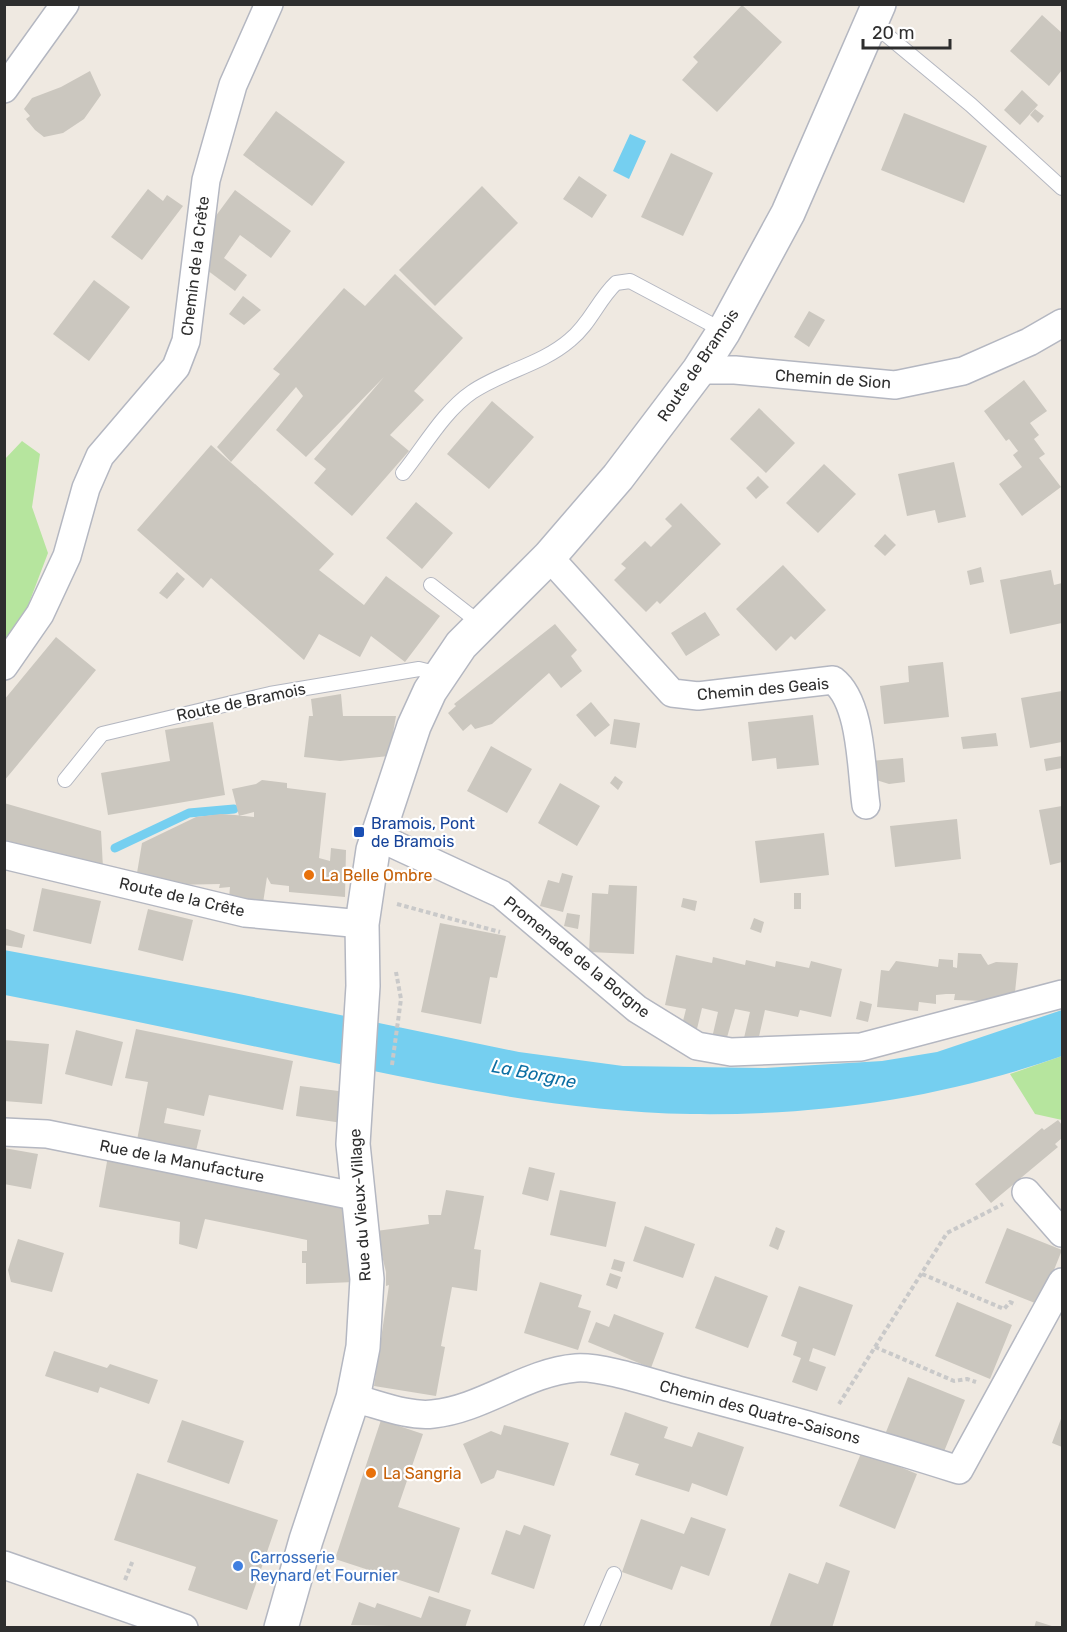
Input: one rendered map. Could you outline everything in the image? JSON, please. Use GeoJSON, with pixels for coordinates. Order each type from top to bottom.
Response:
{"type":"FeatureCollection","features":[{"type":"Feature","properties":{"kind":"street"},"geometry":{"type":"LineString","coordinates":[[4,89],[65,4]]}},
{"type":"Feature","properties":{"kind":"street","name":"Chemin de la Crête"},"geometry":{"type":"LineString","coordinates":[[4,666],[40,614],[62,566],[86,488],[99,456],[176,368],[186,341],[206,180],[233,85],[268,4]]}},
{"type":"Feature","properties":{"kind":"street","name":"Route de Bramois"},"geometry":{"type":"LineString","coordinates":[[363,986],[362,924],[373,850],[414,726],[439,674],[481,624],[549,557],[618,477],[699,370],[724,331],[788,213],[875,13]]}},
{"type":"Feature","properties":{"kind":"street","name":"Chemin de Sion"},"geometry":{"type":"LineString","coordinates":[[699,370],[735,370],[822,380],[895,385],[963,371],[1061,327]]}},
{"type":"Feature","properties":{"kind":"street","name":"Chemin des Geais"},"geometry":{"type":"LineString","coordinates":[[549,557],[672,693],[698,696],[833,680],[842,687],[853,711],[866,805]]}},
{"type":"Feature","properties":{"kind":"street","name":"Promenade de la Borgne"},"geometry":{"type":"LineString","coordinates":[[378,837],[501,894],[637,1009],[697,1046],[731,1052],[861,1047],[1062,994]]}},
{"type":"Feature","properties":{"kind":"street","name":"Route de la Crête"},"geometry":{"type":"LineString","coordinates":[[4,855],[245,913],[362,924]]}},
{"type":"Feature","properties":{"kind":"street","name":"Rue du Vieux-Village"},"geometry":{"type":"LineString","coordinates":[[282,1628],[306,1540],[353,1398],[363,1347],[367,1279],[353,1144],[363,986]]}},
{"type":"Feature","properties":{"kind":"street","name":"Rue de la Manufacture"},"geometry":{"type":"LineString","coordinates":[[4,1132],[48,1134],[359,1197]]}},
{"type":"Feature","properties":{"kind":"street"},"geometry":{"type":"LineString","coordinates":[[1026,1192],[1062,1233]]}},
{"type":"Feature","properties":{"kind":"street","name":"Chemin des Quatre-Saisons"},"geometry":{"type":"LineString","coordinates":[[353,1398],[420,1414],[435,1414],[486,1398],[549,1373],[578,1367],[615,1374],[824,1428],[959,1470],[1062,1282]]}},
{"type":"Feature","properties":{"kind":"street"},"geometry":{"type":"LineString","coordinates":[[4,1565],[144,1621],[184,1628]]}},
{"type":"Feature","properties":{"kind":"lane"},"geometry":{"type":"LineString","coordinates":[[875,13],[1062,188]]}},
{"type":"Feature","properties":{"kind":"lane"},"geometry":{"type":"LineString","coordinates":[[403,473],[447,416],[470,392],[540,361],[571,340],[588,322],[616,283],[630,281],[724,331]]}},
{"type":"Feature","properties":{"kind":"lane"},"geometry":{"type":"LineString","coordinates":[[431,585],[481,624]]}},
{"type":"Feature","properties":{"kind":"lane","name":"Route de Bramois"},"geometry":{"type":"LineString","coordinates":[[65,780],[102,734],[270,694],[419,669],[439,674]]}},
{"type":"Feature","properties":{"kind":"lane"},"geometry":{"type":"LineString","coordinates":[[591,1628],[614,1574]]}},
{"type":"Feature","properties":{"kind":"path"},"geometry":{"type":"LineString","coordinates":[[395,904],[507,934]]}},
{"type":"Feature","properties":{"kind":"path"},"geometry":{"type":"LineString","coordinates":[[390,1071],[400,1020]]}},
{"type":"Feature","properties":{"kind":"path"},"geometry":{"type":"LineString","coordinates":[[824,1428],[947,1233],[1026,1192]]}},
{"type":"Feature","properties":{"kind":"path"},"geometry":{"type":"LineString","coordinates":[[922,1274],[1004,1309],[1010,1302],[1041,1318]]}},
{"type":"Feature","properties":{"kind":"path"},"geometry":{"type":"LineString","coordinates":[[875,1347],[954,1381],[966,1379],[977,1382],[999,1397]]}},
{"type":"Feature","properties":{"kind":"green space"},"geometry":{"type":"Polygon","coordinates":[[[22,441],[40,454],[32,507],[48,553],[26,611],[5,643],[5,459],[22,441]]]}},
{"type":"Feature","properties":{"kind":"green space"},"geometry":{"type":"Polygon","coordinates":[[[1062,1056],[1062,1120],[1035,1114],[1010,1074],[1062,1056]]]}},
{"type":"Feature","properties":{"kind":"water"},"geometry":{"type":"Polygon","coordinates":[[[630,134],[646,141],[629,179],[613,171],[630,134]]]}},
{"type":"Feature","properties":{"kind":"water","name":"La Borgne"},"geometry":{"type":"Polygon","coordinates":[[[4,950],[234,993],[519,1052],[623,1066],[765,1068],[882,1061],[937,1052],[1062,1010],[1062,1056],[972,1083],[880,1102],[833,1108],[786,1112],[691,1114],[565,1105],[441,1085],[5,995],[4,950]]]}},
{"type":"Feature","properties":{"kind":"building"},"geometry":{"type":"Polygon","coordinates":[[[742,5],[782,42],[717,112],[682,80],[698,62],[693,57],[742,5]]]}},
{"type":"Feature","properties":{"kind":"building"},"geometry":{"type":"Polygon","coordinates":[[[1042,15],[1062,33],[1062,70],[1049,86],[1010,51],[1042,15]]]}},
{"type":"Feature","properties":{"kind":"building"},"geometry":{"type":"Polygon","coordinates":[[[90,71],[101,95],[84,119],[63,133],[44,137],[35,130],[26,119],[30,116],[24,109],[32,98],[61,87],[90,71]]]}},
{"type":"Feature","properties":{"kind":"building"},"geometry":{"type":"Polygon","coordinates":[[[1022,90],[1038,105],[1020,125],[1004,110],[1022,90]]]}},
{"type":"Feature","properties":{"kind":"building"},"geometry":{"type":"Polygon","coordinates":[[[1035,109],[1044,116],[1038,123],[1030,115],[1035,109]]]}},
{"type":"Feature","properties":{"kind":"building"},"geometry":{"type":"Polygon","coordinates":[[[276,111],[345,162],[312,206],[243,155],[276,111]]]}},
{"type":"Feature","properties":{"kind":"building"},"geometry":{"type":"Polygon","coordinates":[[[904,113],[987,146],[964,203],[881,170],[904,113]]]}},
{"type":"Feature","properties":{"kind":"building"},"geometry":{"type":"Polygon","coordinates":[[[671,153],[713,173],[683,236],[641,217],[671,153]]]}},
{"type":"Feature","properties":{"kind":"building"},"geometry":{"type":"Polygon","coordinates":[[[579,176],[607,195],[592,218],[563,199],[579,176]]]}},
{"type":"Feature","properties":{"kind":"building"},"geometry":{"type":"Polygon","coordinates":[[[482,186],[518,223],[435,306],[399,270],[482,186]]]}},
{"type":"Feature","properties":{"kind":"building"},"geometry":{"type":"Polygon","coordinates":[[[148,189],[163,201],[167,195],[183,206],[142,260],[111,237],[148,189]]]}},
{"type":"Feature","properties":{"kind":"building"},"geometry":{"type":"Polygon","coordinates":[[[235,190],[291,231],[271,258],[240,235],[224,258],[247,275],[235,291],[207,270],[215,217],[235,190]]]}},
{"type":"Feature","properties":{"kind":"building"},"geometry":{"type":"Polygon","coordinates":[[[395,274],[463,338],[414,391],[424,400],[390,435],[409,451],[352,516],[314,483],[326,469],[314,459],[384,377],[306,457],[276,430],[303,396],[296,387],[231,462],[217,447],[280,374],[273,369],[344,288],[365,306],[395,274]]]}},
{"type":"Feature","properties":{"kind":"building"},"geometry":{"type":"Polygon","coordinates":[[[94,280],[130,307],[89,361],[53,334],[94,280]]]}},
{"type":"Feature","properties":{"kind":"building"},"geometry":{"type":"Polygon","coordinates":[[[243,296],[261,310],[244,325],[229,314],[243,296]]]}},
{"type":"Feature","properties":{"kind":"building"},"geometry":{"type":"Polygon","coordinates":[[[809,311],[825,320],[809,347],[794,337],[809,311]]]}},
{"type":"Feature","properties":{"kind":"building"},"geometry":{"type":"Polygon","coordinates":[[[1024,380],[1047,411],[1030,423],[1039,435],[1034,439],[1045,454],[1039,458],[1061,487],[1022,516],[999,484],[1022,467],[1013,455],[1018,451],[1009,439],[1006,441],[984,411],[1024,380]]]}},
{"type":"Feature","properties":{"kind":"building"},"geometry":{"type":"Polygon","coordinates":[[[492,401],[534,437],[489,489],[447,454],[492,401]]]}},
{"type":"Feature","properties":{"kind":"building"},"geometry":{"type":"Polygon","coordinates":[[[759,408],[795,443],[766,473],[730,439],[759,408]]]}},
{"type":"Feature","properties":{"kind":"building"},"geometry":{"type":"Polygon","coordinates":[[[211,445],[334,554],[319,570],[364,605],[386,576],[440,616],[405,662],[371,636],[360,657],[319,634],[304,660],[211,578],[203,588],[137,530],[211,445]]]}},
{"type":"Feature","properties":{"kind":"building"},"geometry":{"type":"Polygon","coordinates":[[[954,462],[966,517],[938,523],[935,510],[907,516],[898,474],[954,462]]]}},
{"type":"Feature","properties":{"kind":"building"},"geometry":{"type":"Polygon","coordinates":[[[824,464],[856,494],[818,533],[786,503],[824,464]]]}},
{"type":"Feature","properties":{"kind":"building"},"geometry":{"type":"Polygon","coordinates":[[[758,476],[769,487],[756,499],[746,488],[758,476]]]}},
{"type":"Feature","properties":{"kind":"building"},"geometry":{"type":"Polygon","coordinates":[[[416,502],[453,533],[422,569],[386,538],[416,502]]]}},
{"type":"Feature","properties":{"kind":"building"},"geometry":{"type":"Polygon","coordinates":[[[681,503],[721,544],[660,604],[657,601],[646,612],[614,580],[626,568],[621,564],[645,541],[651,547],[672,526],[665,519],[681,503]]]}},
{"type":"Feature","properties":{"kind":"building"},"geometry":{"type":"Polygon","coordinates":[[[885,534],[896,545],[885,556],[874,546],[885,534]]]}},
{"type":"Feature","properties":{"kind":"building"},"geometry":{"type":"Polygon","coordinates":[[[783,565],[826,610],[795,640],[791,636],[776,651],[736,609],[783,565]]]}},
{"type":"Feature","properties":{"kind":"building"},"geometry":{"type":"Polygon","coordinates":[[[981,567],[984,582],[970,585],[967,571],[981,567]]]}},
{"type":"Feature","properties":{"kind":"building"},"geometry":{"type":"Polygon","coordinates":[[[1051,570],[1054,585],[1062,583],[1062,623],[1010,634],[1000,580],[1051,570]]]}},
{"type":"Feature","properties":{"kind":"building"},"geometry":{"type":"Polygon","coordinates":[[[177,572],[185,579],[167,599],[159,593],[177,572]]]}},
{"type":"Feature","properties":{"kind":"building"},"geometry":{"type":"Polygon","coordinates":[[[705,612],[720,635],[686,656],[671,633],[705,612]]]}},
{"type":"Feature","properties":{"kind":"building"},"geometry":{"type":"Polygon","coordinates":[[[555,624],[577,650],[571,656],[582,671],[561,688],[549,673],[492,724],[475,729],[471,724],[463,731],[448,713],[456,706],[454,704],[555,624]]]}},
{"type":"Feature","properties":{"kind":"building"},"geometry":{"type":"Polygon","coordinates":[[[56,637],[96,670],[4,781],[4,700],[56,637]]]}},
{"type":"Feature","properties":{"kind":"building"},"geometry":{"type":"Polygon","coordinates":[[[943,662],[949,717],[884,724],[880,686],[909,682],[908,666],[943,662]]]}},
{"type":"Feature","properties":{"kind":"building"},"geometry":{"type":"Polygon","coordinates":[[[1062,691],[1062,742],[1030,748],[1021,698],[1062,691]]]}},
{"type":"Feature","properties":{"kind":"building"},"geometry":{"type":"Polygon","coordinates":[[[341,694],[343,716],[396,716],[389,756],[340,761],[304,757],[309,716],[313,716],[311,699],[341,694]]]}},
{"type":"Feature","properties":{"kind":"building"},"geometry":{"type":"Polygon","coordinates":[[[591,702],[610,725],[595,737],[576,715],[591,702]]]}},
{"type":"Feature","properties":{"kind":"building"},"geometry":{"type":"Polygon","coordinates":[[[813,715],[819,765],[777,769],[776,758],[752,761],[748,722],[813,715]]]}},
{"type":"Feature","properties":{"kind":"building"},"geometry":{"type":"Polygon","coordinates":[[[614,719],[640,723],[636,748],[610,744],[614,719]]]}},
{"type":"Feature","properties":{"kind":"building"},"geometry":{"type":"Polygon","coordinates":[[[213,722],[225,795],[108,815],[101,773],[170,761],[165,730],[213,722]]]}},
{"type":"Feature","properties":{"kind":"building"},"geometry":{"type":"Polygon","coordinates":[[[996,733],[998,746],[963,749],[961,737],[996,733]]]}},
{"type":"Feature","properties":{"kind":"building"},"geometry":{"type":"Polygon","coordinates":[[[491,746],[532,769],[507,813],[467,791],[491,746]]]}},
{"type":"Feature","properties":{"kind":"building"},"geometry":{"type":"Polygon","coordinates":[[[1062,756],[1062,768],[1046,771],[1044,759],[1062,756]]]}},
{"type":"Feature","properties":{"kind":"building"},"geometry":{"type":"Polygon","coordinates":[[[903,758],[905,782],[889,784],[873,779],[871,761],[903,758]]]}},
{"type":"Feature","properties":{"kind":"building"},"geometry":{"type":"Polygon","coordinates":[[[615,776],[623,782],[618,790],[610,783],[615,776]]]}},
{"type":"Feature","properties":{"kind":"building"},"geometry":{"type":"Polygon","coordinates":[[[262,780],[287,783],[287,788],[326,793],[319,858],[330,861],[331,848],[346,850],[345,897],[289,892],[289,886],[271,884],[267,877],[263,903],[229,898],[230,887],[219,888],[220,884],[171,885],[136,879],[142,843],[196,817],[221,814],[239,815],[232,789],[256,784],[262,780]],[[254,812],[241,816],[254,817],[254,812]]]}},
{"type":"Feature","properties":{"kind":"building"},"geometry":{"type":"Polygon","coordinates":[[[560,783],[600,806],[577,846],[538,823],[560,783]]]}},
{"type":"Feature","properties":{"kind":"building"},"geometry":{"type":"Polygon","coordinates":[[[4,803],[101,831],[103,868],[4,840],[4,803]]]}},
{"type":"Feature","properties":{"kind":"building"},"geometry":{"type":"Polygon","coordinates":[[[1062,806],[1062,862],[1050,865],[1039,810],[1062,806]]]}},
{"type":"Feature","properties":{"kind":"building"},"geometry":{"type":"Polygon","coordinates":[[[957,819],[961,859],[895,867],[890,826],[957,819]]]}},
{"type":"Feature","properties":{"kind":"building"},"geometry":{"type":"Polygon","coordinates":[[[824,833],[829,875],[760,883],[755,841],[824,833]]]}},
{"type":"Feature","properties":{"kind":"building"},"geometry":{"type":"Polygon","coordinates":[[[562,873],[573,876],[563,912],[540,906],[548,880],[559,883],[562,873]]]}},
{"type":"Feature","properties":{"kind":"building"},"geometry":{"type":"Polygon","coordinates":[[[609,885],[637,886],[634,954],[589,952],[592,893],[608,894],[609,885]]]}},
{"type":"Feature","properties":{"kind":"building"},"geometry":{"type":"Polygon","coordinates":[[[42,888],[101,901],[91,944],[33,931],[42,888]]]}},
{"type":"Feature","properties":{"kind":"building"},"geometry":{"type":"Polygon","coordinates":[[[794,893],[801,893],[801,909],[794,909],[794,893]]]}},
{"type":"Feature","properties":{"kind":"building"},"geometry":{"type":"Polygon","coordinates":[[[683,898],[697,901],[695,911],[681,907],[683,898]]]}},
{"type":"Feature","properties":{"kind":"building"},"geometry":{"type":"Polygon","coordinates":[[[148,909],[193,920],[183,961],[138,950],[148,909]]]}},
{"type":"Feature","properties":{"kind":"building"},"geometry":{"type":"Polygon","coordinates":[[[567,913],[580,915],[578,929],[564,926],[567,913]]]}},
{"type":"Feature","properties":{"kind":"building"},"geometry":{"type":"Polygon","coordinates":[[[754,918],[764,922],[761,933],[750,929],[754,918]]]}},
{"type":"Feature","properties":{"kind":"building"},"geometry":{"type":"Polygon","coordinates":[[[440,923],[506,936],[497,978],[490,977],[481,1024],[421,1012],[440,923]]]}},
{"type":"Feature","properties":{"kind":"building"},"geometry":{"type":"Polygon","coordinates":[[[4,928],[25,935],[22,948],[4,945],[4,928]]]}},
{"type":"Feature","properties":{"kind":"building"},"geometry":{"type":"Polygon","coordinates":[[[958,953],[981,954],[988,965],[996,962],[1018,963],[1014,1002],[954,1000],[955,994],[946,994],[936,995],[936,1004],[919,1002],[918,1011],[877,1007],[881,970],[889,971],[896,961],[938,967],[939,959],[953,960],[953,967],[957,968],[958,953]]]}},
{"type":"Feature","properties":{"kind":"building"},"geometry":{"type":"Polygon","coordinates":[[[676,955],[712,963],[713,957],[745,965],[746,960],[775,967],[776,961],[809,968],[811,961],[842,969],[831,1017],[800,1010],[798,1017],[765,1010],[758,1041],[744,1038],[750,1012],[735,1009],[726,1041],[712,1038],[718,1012],[702,1008],[696,1033],[681,1029],[686,1009],[665,1005],[676,955]]]}},
{"type":"Feature","properties":{"kind":"building"},"geometry":{"type":"Polygon","coordinates":[[[860,1001],[872,1004],[868,1022],[856,1019],[860,1001]]]}},
{"type":"Feature","properties":{"kind":"building"},"geometry":{"type":"Polygon","coordinates":[[[136,1029],[293,1061],[283,1110],[209,1095],[204,1116],[167,1108],[164,1123],[201,1130],[196,1151],[137,1140],[148,1082],[125,1078],[136,1029]]]}},
{"type":"Feature","properties":{"kind":"building"},"geometry":{"type":"Polygon","coordinates":[[[76,1030],[123,1042],[112,1086],[65,1074],[76,1030]]]}},
{"type":"Feature","properties":{"kind":"building"},"geometry":{"type":"Polygon","coordinates":[[[4,1040],[49,1044],[42,1104],[4,1101],[4,1040]]]}},
{"type":"Feature","properties":{"kind":"building"},"geometry":{"type":"Polygon","coordinates":[[[300,1086],[346,1092],[342,1123],[296,1116],[300,1086]]]}},
{"type":"Feature","properties":{"kind":"building"},"geometry":{"type":"Polygon","coordinates":[[[1058,1120],[1062,1125],[1062,1138],[1055,1144],[1058,1147],[991,1203],[975,1184],[1042,1128],[1044,1130],[1058,1120]]]}},
{"type":"Feature","properties":{"kind":"building"},"geometry":{"type":"Polygon","coordinates":[[[4,1148],[38,1154],[31,1189],[4,1184],[4,1148]]]}},
{"type":"Feature","properties":{"kind":"building"},"geometry":{"type":"Polygon","coordinates":[[[108,1156],[261,1186],[350,1210],[354,1282],[306,1284],[306,1263],[302,1263],[302,1251],[307,1251],[307,1240],[205,1219],[197,1249],[179,1244],[180,1222],[99,1207],[108,1156]]]}},
{"type":"Feature","properties":{"kind":"building"},"geometry":{"type":"Polygon","coordinates":[[[529,1167],[555,1173],[548,1201],[522,1194],[529,1167]]]}},
{"type":"Feature","properties":{"kind":"building"},"geometry":{"type":"Polygon","coordinates":[[[446,1190],[484,1196],[474,1249],[481,1250],[477,1291],[452,1287],[441,1346],[445,1347],[436,1396],[374,1386],[389,1285],[386,1286],[386,1272],[376,1231],[429,1224],[428,1215],[441,1215],[446,1190]]]}},
{"type":"Feature","properties":{"kind":"building"},"geometry":{"type":"Polygon","coordinates":[[[560,1190],[616,1202],[606,1247],[550,1235],[560,1190]]]}},
{"type":"Feature","properties":{"kind":"building"},"geometry":{"type":"Polygon","coordinates":[[[645,1226],[695,1244],[683,1278],[633,1261],[645,1226]]]}},
{"type":"Feature","properties":{"kind":"building"},"geometry":{"type":"Polygon","coordinates":[[[776,1227],[785,1231],[778,1250],[769,1246],[776,1227]]]}},
{"type":"Feature","properties":{"kind":"building"},"geometry":{"type":"Polygon","coordinates":[[[1007,1228],[1062,1250],[1040,1305],[985,1283],[1007,1228]]]}},
{"type":"Feature","properties":{"kind":"building"},"geometry":{"type":"Polygon","coordinates":[[[18,1239],[64,1253],[52,1292],[11,1282],[8,1270],[18,1239]]]}},
{"type":"Feature","properties":{"kind":"building"},"geometry":{"type":"Polygon","coordinates":[[[614,1259],[625,1262],[622,1272],[611,1269],[614,1259]]]}},
{"type":"Feature","properties":{"kind":"building"},"geometry":{"type":"Polygon","coordinates":[[[610,1273],[621,1277],[617,1289],[606,1285],[610,1273]]]}},
{"type":"Feature","properties":{"kind":"building"},"geometry":{"type":"Polygon","coordinates":[[[715,1276],[768,1296],[748,1348],[695,1328],[715,1276]]]}},
{"type":"Feature","properties":{"kind":"building"},"geometry":{"type":"Polygon","coordinates":[[[540,1282],[582,1295],[578,1307],[591,1311],[578,1350],[524,1333],[540,1282]]]}},
{"type":"Feature","properties":{"kind":"building"},"geometry":{"type":"Polygon","coordinates":[[[799,1286],[853,1305],[835,1356],[813,1348],[809,1361],[826,1367],[817,1391],[792,1382],[801,1358],[793,1355],[797,1342],[781,1336],[799,1286]]]}},
{"type":"Feature","properties":{"kind":"building"},"geometry":{"type":"Polygon","coordinates":[[[957,1302],[1012,1325],[990,1379],[935,1356],[957,1302]]]}},
{"type":"Feature","properties":{"kind":"building"},"geometry":{"type":"Polygon","coordinates":[[[614,1314],[664,1333],[651,1368],[588,1342],[596,1322],[609,1327],[614,1314]]]}},
{"type":"Feature","properties":{"kind":"building"},"geometry":{"type":"Polygon","coordinates":[[[54,1351],[107,1368],[110,1364],[158,1380],[149,1404],[100,1387],[98,1393],[45,1376],[54,1351]]]}},
{"type":"Feature","properties":{"kind":"building"},"geometry":{"type":"Polygon","coordinates":[[[908,1377],[965,1400],[943,1454],[886,1432],[908,1377]]]}},
{"type":"Feature","properties":{"kind":"building"},"geometry":{"type":"Polygon","coordinates":[[[625,1412],[668,1427],[664,1438],[692,1447],[698,1432],[744,1447],[727,1496],[692,1483],[689,1492],[635,1475],[639,1464],[610,1455],[625,1412]]]}},
{"type":"Feature","properties":{"kind":"building"},"geometry":{"type":"Polygon","coordinates":[[[1062,1416],[1062,1447],[1052,1443],[1062,1416]]]}},
{"type":"Feature","properties":{"kind":"building"},"geometry":{"type":"Polygon","coordinates":[[[182,1420],[244,1441],[229,1484],[167,1462],[182,1420]]]}},
{"type":"Feature","properties":{"kind":"building"},"geometry":{"type":"Polygon","coordinates":[[[381,1420],[423,1434],[398,1507],[460,1528],[439,1593],[335,1559],[381,1420]]]}},
{"type":"Feature","properties":{"kind":"building"},"geometry":{"type":"Polygon","coordinates":[[[504,1425],[569,1443],[554,1486],[497,1470],[494,1478],[481,1484],[463,1444],[491,1431],[501,1435],[504,1425]]]}},
{"type":"Feature","properties":{"kind":"building"},"geometry":{"type":"Polygon","coordinates":[[[862,1451],[917,1474],[895,1529],[839,1506],[862,1451]]]}},
{"type":"Feature","properties":{"kind":"building"},"geometry":{"type":"Polygon","coordinates":[[[137,1473],[278,1520],[247,1610],[188,1590],[196,1567],[114,1540],[137,1473]]]}},
{"type":"Feature","properties":{"kind":"building"},"geometry":{"type":"Polygon","coordinates":[[[691,1517],[726,1529],[709,1576],[681,1566],[672,1590],[622,1572],[641,1519],[684,1534],[691,1517]]]}},
{"type":"Feature","properties":{"kind":"building"},"geometry":{"type":"Polygon","coordinates":[[[524,1525],[551,1535],[534,1589],[491,1574],[506,1530],[520,1535],[524,1525]]]}},
{"type":"Feature","properties":{"kind":"building"},"geometry":{"type":"Polygon","coordinates":[[[826,1562],[850,1571],[832,1628],[769,1628],[789,1573],[818,1584],[826,1562]]]}},
{"type":"Feature","properties":{"kind":"building"},"geometry":{"type":"Polygon","coordinates":[[[429,1596],[471,1610],[465,1628],[351,1625],[359,1602],[375,1608],[377,1603],[421,1618],[429,1596]]]}},
{"type":"Feature","properties":{"kind":"building"},"geometry":{"type":"Polygon","coordinates":[[[1036,1621],[1055,1627],[1055,1628],[1034,1628],[1036,1621]]]}},
{"type":"Feature","properties":{"kind":"waterway"},"geometry":{"type":"LineString","coordinates":[[115,848],[189,813],[234,809]]}},
{"type":"Feature","properties":{"kind":"place","name":"Bramois, Pont de Bramois"},"geometry":{"type":"Point","coordinates":[359,832]}},
{"type":"Feature","properties":{"kind":"place","name":"La Belle Ombre"},"geometry":{"type":"Point","coordinates":[309,875]}},
{"type":"Feature","properties":{"kind":"place","name":"La Sangria"},"geometry":{"type":"Point","coordinates":[371,1473]}},
{"type":"Feature","properties":{"kind":"place","name":"Carrosserie Reynard et Fournier"},"geometry":{"type":"Point","coordinates":[238,1566]}}]}
